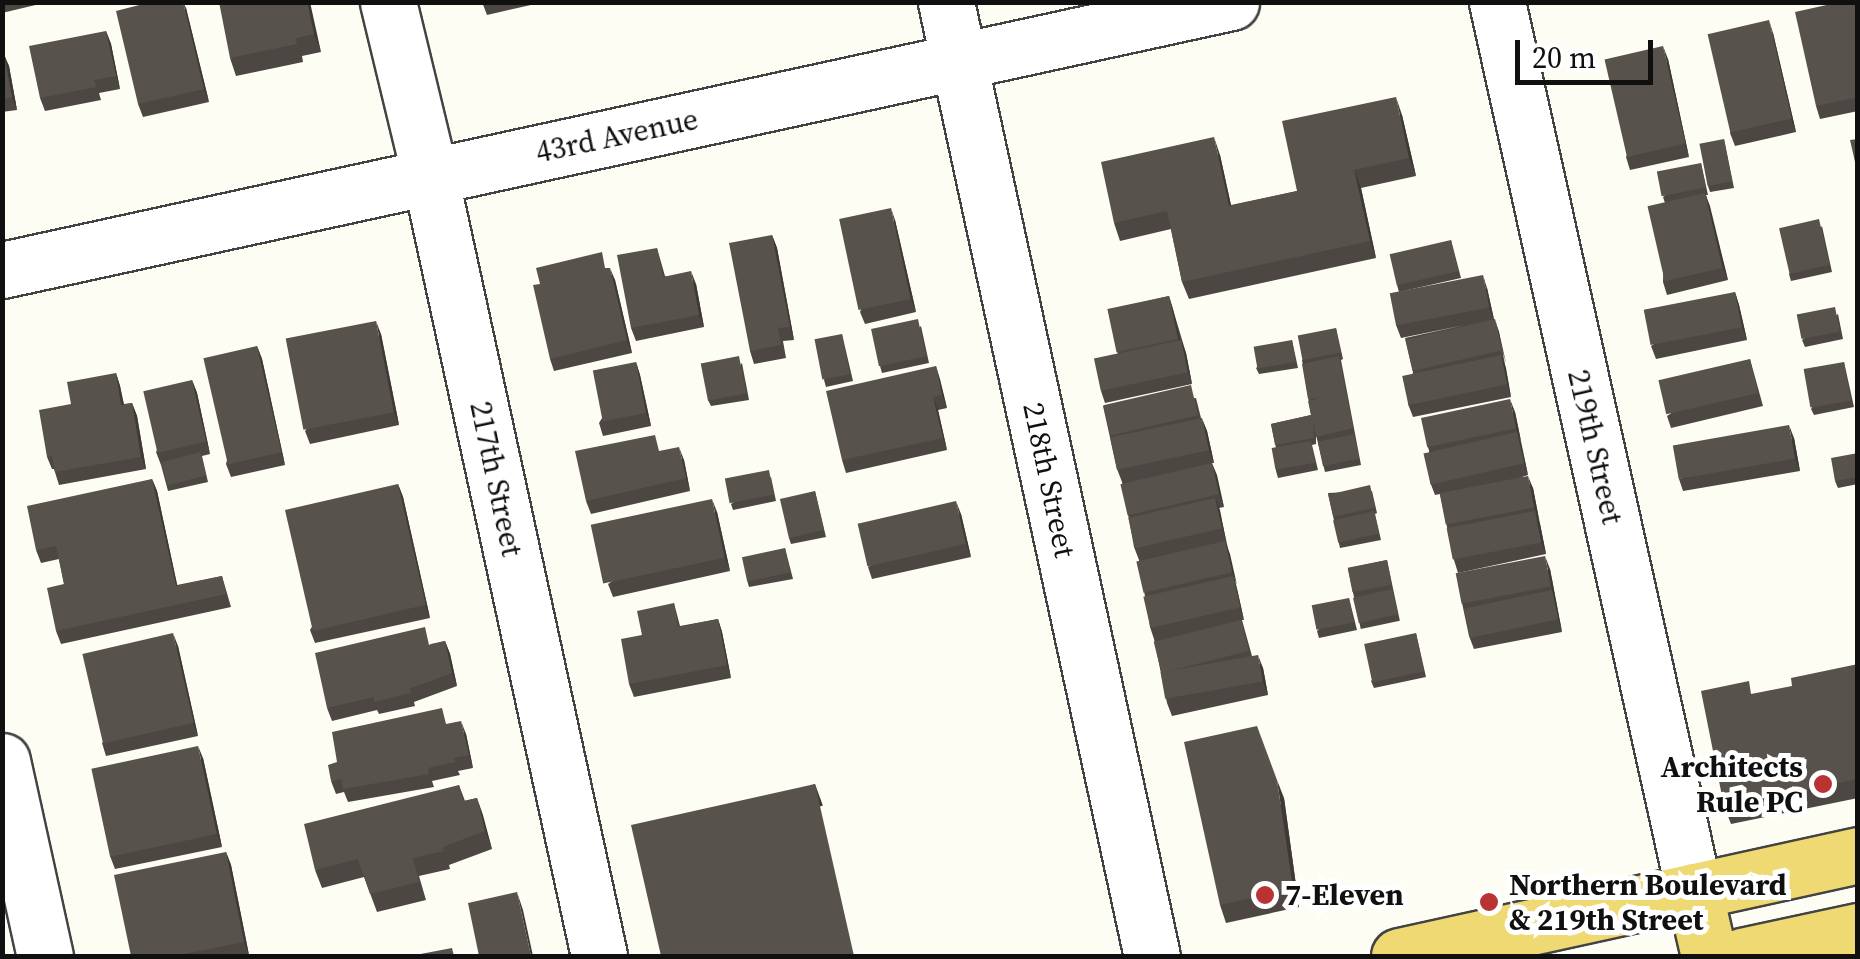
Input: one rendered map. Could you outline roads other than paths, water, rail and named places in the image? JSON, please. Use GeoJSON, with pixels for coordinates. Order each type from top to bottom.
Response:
{"type":"FeatureCollection","features":[{"type":"Feature","properties":{"kind":"main road"},"geometry":{"type":"LineString","coordinates":[[1399,956],[1858,855]]}},
{"type":"Feature","properties":{"kind":"main road"},"geometry":{"type":"LineString","coordinates":[[1694,891],[1709,956]]}},
{"type":"Feature","properties":{"kind":"main road"},"geometry":{"type":"LineString","coordinates":[[1742,956],[1858,931]]}},
{"type":"Feature","properties":{"kind":"street","name":"217th Street"},"geometry":{"type":"LineString","coordinates":[[388,2],[430,176],[599,956]]}},
{"type":"Feature","properties":{"kind":"street","name":"218th Street"},"geometry":{"type":"LineString","coordinates":[[946,2],[1152,956]]}},
{"type":"Feature","properties":{"kind":"street","name":"43rd Avenue"},"geometry":{"type":"LineString","coordinates":[[2,270],[1231,2]]}},
{"type":"Feature","properties":{"kind":"street","name":"219th Street"},"geometry":{"type":"LineString","coordinates":[[1496,2],[1694,891]]}},
{"type":"Feature","properties":{"kind":"street"},"geometry":{"type":"LineString","coordinates":[[2,761],[45,956]]}},
{"type":"Feature","properties":{"kind":"place","name":"Architects Rule PC"},"geometry":{"type":"Point","coordinates":[1823,784]}},
{"type":"Feature","properties":{"kind":"place","name":"7-Eleven"},"geometry":{"type":"Point","coordinates":[1265,895]}},
{"type":"Feature","properties":{"kind":"place","name":"Northern Boulevard & 219th Street"},"geometry":{"type":"Point","coordinates":[1489,902]}}]}
